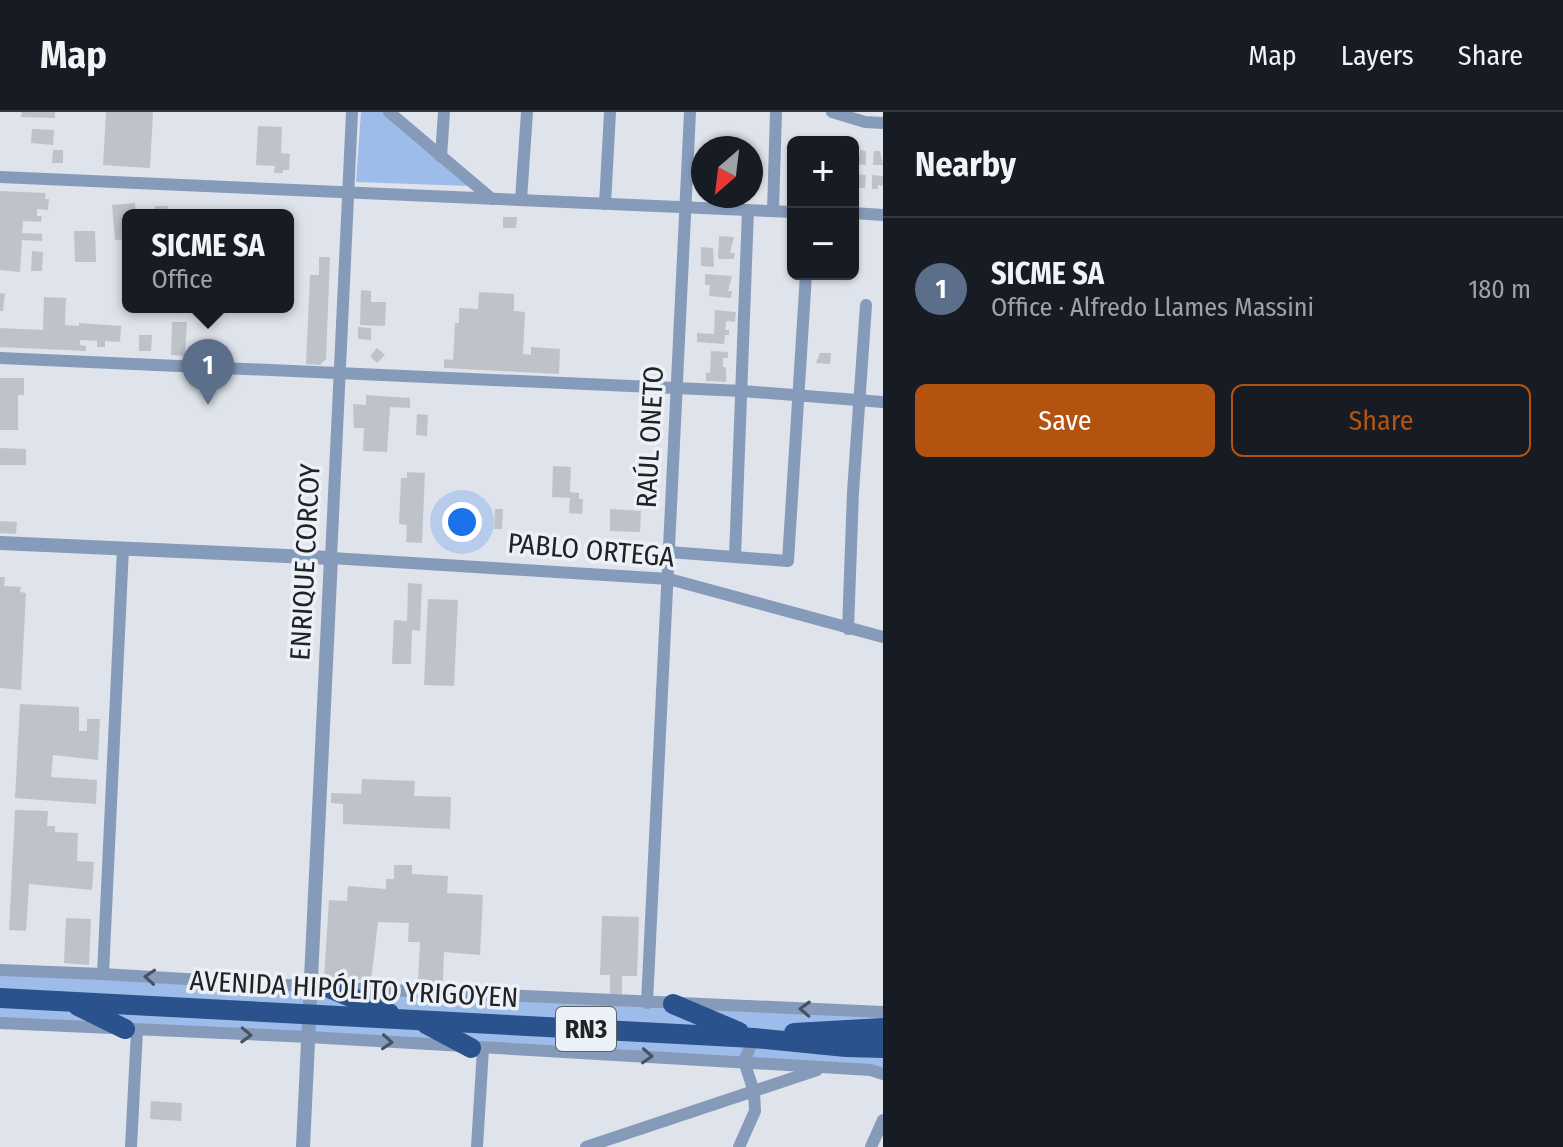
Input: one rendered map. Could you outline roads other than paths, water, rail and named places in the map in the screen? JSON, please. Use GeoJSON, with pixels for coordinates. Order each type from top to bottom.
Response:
{"type":"FeatureCollection","features":[{"type":"Feature","properties":{"kind":"highway"},"geometry":{"type":"LineString","coordinates":[[320,987],[477,1048]]}},
{"type":"Feature","properties":{"kind":"highway"},"geometry":{"type":"LineString","coordinates":[[0,988],[23,999]]}},
{"type":"Feature","properties":{"kind":"highway","name":"AVENIDA HIPÓLITO YRIGOYEN"},"geometry":{"type":"LineString","coordinates":[[0,998],[754,1038],[880,1049]]}},
{"type":"Feature","properties":{"kind":"highway"},"geometry":{"type":"LineString","coordinates":[[71,1002],[131,1030]]}},
{"type":"Feature","properties":{"kind":"highway"},"geometry":{"type":"LineString","coordinates":[[673,1004],[754,1038]]}},
{"type":"Feature","properties":{"kind":"highway","name":"AVENIDA HIPÓLITO YRIGOYEN"},"geometry":{"type":"LineString","coordinates":[[754,1038],[883,1028]]}},
{"type":"Feature","properties":{"kind":"street","name":"ENRIQUE CORCOY"},"geometry":{"type":"LineString","coordinates":[[303,1147],[311,1014],[320,987],[331,558],[352,112]]}},
{"type":"Feature","properties":{"kind":"street"},"geometry":{"type":"LineString","coordinates":[[389,112],[492,199]]}},
{"type":"Feature","properties":{"kind":"street"},"geometry":{"type":"LineString","coordinates":[[441,157],[444,112]]}},
{"type":"Feature","properties":{"kind":"street"},"geometry":{"type":"LineString","coordinates":[[521,200],[527,112]]}},
{"type":"Feature","properties":{"kind":"street"},"geometry":{"type":"LineString","coordinates":[[605,204],[610,112]]}},
{"type":"Feature","properties":{"kind":"street","name":"RAÚL ONETO"},"geometry":{"type":"LineString","coordinates":[[647,1003],[690,112]]}},
{"type":"Feature","properties":{"kind":"street"},"geometry":{"type":"LineString","coordinates":[[773,211],[776,112]]}},
{"type":"Feature","properties":{"kind":"street"},"geometry":{"type":"LineString","coordinates":[[836,113],[865,122],[883,123]]}},
{"type":"Feature","properties":{"kind":"street"},"geometry":{"type":"LineString","coordinates":[[0,177],[787,212]]}},
{"type":"Feature","properties":{"kind":"street"},"geometry":{"type":"LineString","coordinates":[[735,557],[748,210]]}},
{"type":"Feature","properties":{"kind":"street"},"geometry":{"type":"LineString","coordinates":[[859,213],[883,215]]}},
{"type":"Feature","properties":{"kind":"street"},"geometry":{"type":"LineString","coordinates":[[669,552],[788,561],[806,280]]}},
{"type":"Feature","properties":{"kind":"street"},"geometry":{"type":"LineString","coordinates":[[848,629],[849,558],[866,305]]}},
{"type":"Feature","properties":{"kind":"street"},"geometry":{"type":"LineString","coordinates":[[0,358],[742,391],[883,402]]}},
{"type":"Feature","properties":{"kind":"street","name":"PABLO ORTEGA"},"geometry":{"type":"LineString","coordinates":[[0,543],[331,558],[669,579],[883,637]]}},
{"type":"Feature","properties":{"kind":"street"},"geometry":{"type":"LineString","coordinates":[[103,974],[123,548]]}},
{"type":"Feature","properties":{"kind":"street"},"geometry":{"type":"LineString","coordinates":[[0,970],[883,1012]]}},
{"type":"Feature","properties":{"kind":"street"},"geometry":{"type":"LineString","coordinates":[[0,1023],[744,1061],[871,1070],[883,1074]]}},
{"type":"Feature","properties":{"kind":"street"},"geometry":{"type":"LineString","coordinates":[[131,1030],[131,1147]]}},
{"type":"Feature","properties":{"kind":"street"},"geometry":{"type":"LineString","coordinates":[[739,1147],[755,1111],[754,1092],[744,1061],[754,1038]]}},
{"type":"Feature","properties":{"kind":"street"},"geometry":{"type":"LineString","coordinates":[[477,1048],[477,1147]]}},
{"type":"Feature","properties":{"kind":"street"},"geometry":{"type":"LineString","coordinates":[[595,1146],[824,1067]]}},
{"type":"Feature","properties":{"kind":"street"},"geometry":{"type":"LineString","coordinates":[[871,1147],[883,1120]]}},
{"type":"Feature","properties":{"kind":"place","name":"SICME SA"},"geometry":{"type":"Point","coordinates":[208,405]}}]}
